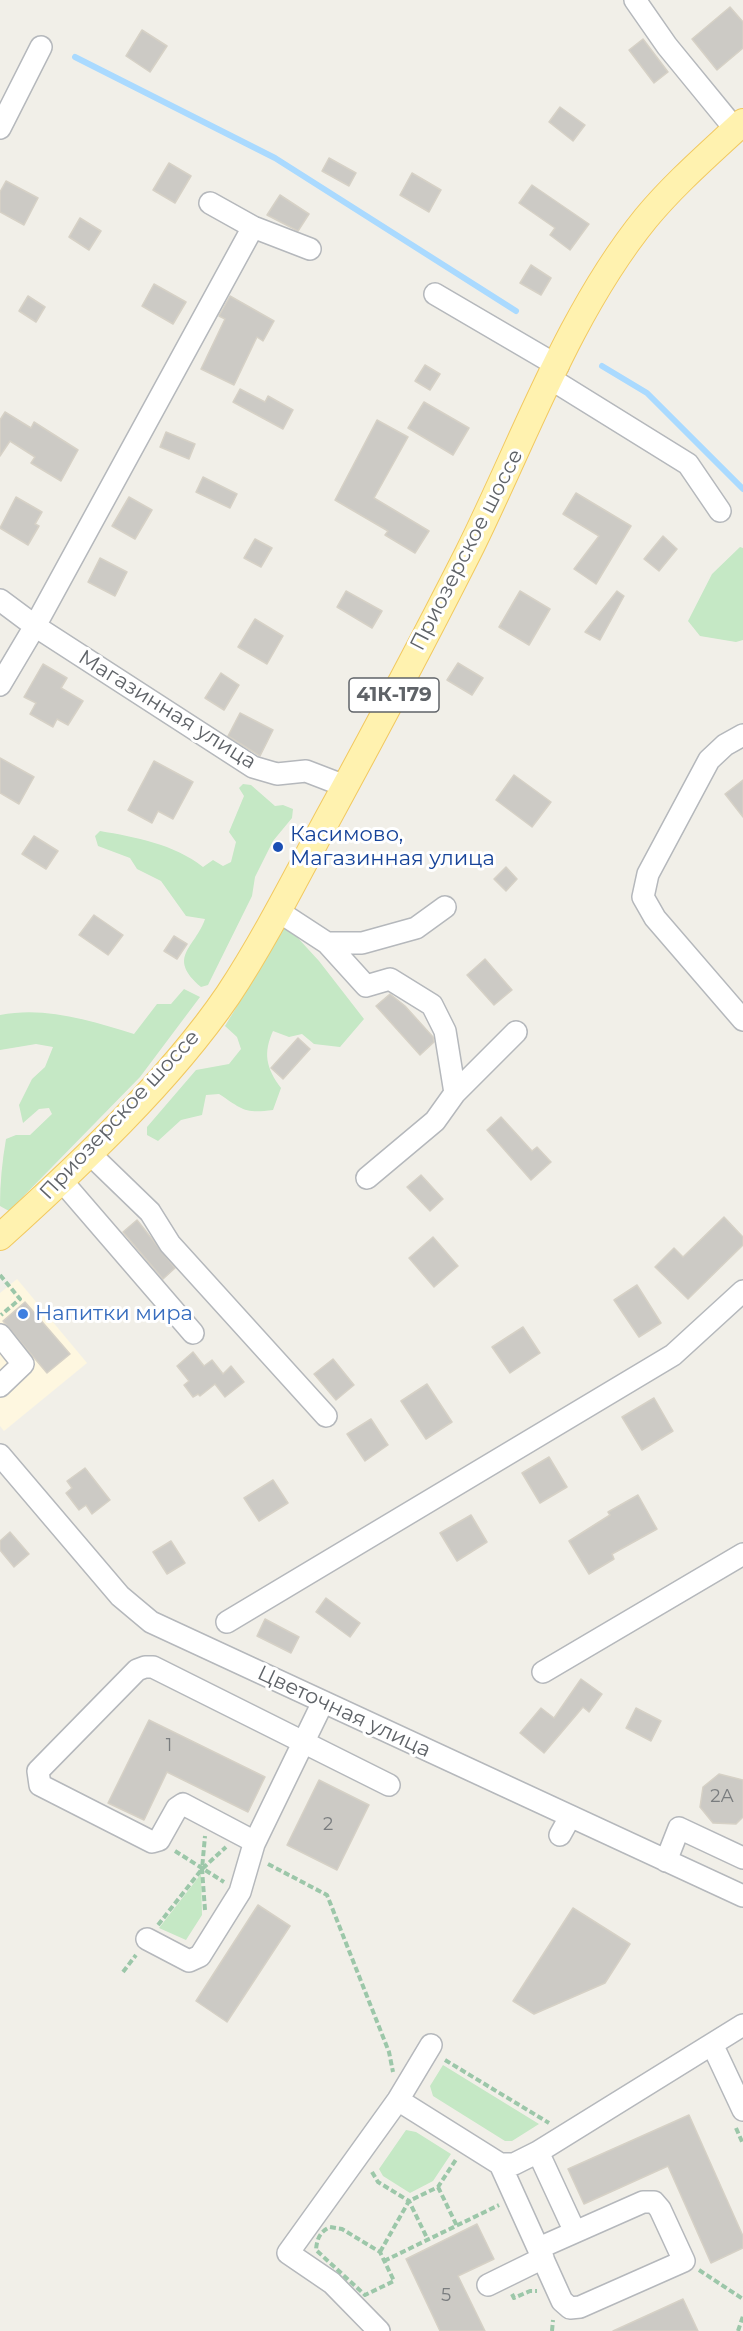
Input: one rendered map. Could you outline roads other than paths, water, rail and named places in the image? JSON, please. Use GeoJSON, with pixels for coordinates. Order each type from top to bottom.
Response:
{"type":"FeatureCollection","features":[{"type":"Feature","properties":{"kind":"main road","name":"Приозерское шоссе"},"geometry":{"type":"LineString","coordinates":[[0,1238],[89,1153],[178,1059],[227,996],[278,910],[468,553],[554,373],[598,290],[646,218],[739,126]]}},
{"type":"Feature","properties":{"kind":"street"},"geometry":{"type":"LineString","coordinates":[[634,0],[667,46],[739,126]]}},
{"type":"Feature","properties":{"kind":"street"},"geometry":{"type":"LineString","coordinates":[[0,128],[42,47]]}},
{"type":"Feature","properties":{"kind":"street"},"geometry":{"type":"LineString","coordinates":[[210,203],[253,227],[310,249]]}},
{"type":"Feature","properties":{"kind":"street"},"geometry":{"type":"LineString","coordinates":[[0,685],[35,626],[253,227]]}},
{"type":"Feature","properties":{"kind":"street"},"geometry":{"type":"LineString","coordinates":[[435,294],[688,464],[720,511]]}},
{"type":"Feature","properties":{"kind":"street","name":"Магазинная улица"},"geometry":{"type":"LineString","coordinates":[[0,600],[35,626],[253,767],[277,774],[306,771],[345,786]]}},
{"type":"Feature","properties":{"kind":"street"},"geometry":{"type":"LineString","coordinates":[[743,735],[725,745],[704,767],[648,874],[643,897],[655,918],[743,1020]]}},
{"type":"Feature","properties":{"kind":"street"},"geometry":{"type":"LineString","coordinates":[[327,943],[362,943],[416,927],[445,907]]}},
{"type":"Feature","properties":{"kind":"street"},"geometry":{"type":"LineString","coordinates":[[278,910],[327,943],[366,986],[390,979],[432,1005],[446,1031],[455,1093]]}},
{"type":"Feature","properties":{"kind":"street"},"geometry":{"type":"LineString","coordinates":[[367,1178],[435,1122],[455,1093],[516,1032]]}},
{"type":"Feature","properties":{"kind":"street"},"geometry":{"type":"LineString","coordinates":[[89,1153],[150,1212],[170,1244],[326,1416]]}},
{"type":"Feature","properties":{"kind":"street"},"geometry":{"type":"LineString","coordinates":[[61,1180],[193,1333]]}},
{"type":"Feature","properties":{"kind":"street"},"geometry":{"type":"LineString","coordinates":[[227,1622],[673,1355],[743,1291]]}},
{"type":"Feature","properties":{"kind":"street"},"geometry":{"type":"LineString","coordinates":[[0,1335],[23,1364],[0,1386]]}},
{"type":"Feature","properties":{"kind":"street","name":"Цветочная улица"},"geometry":{"type":"LineString","coordinates":[[0,1455],[134,1610],[151,1623],[323,1702],[565,1826],[666,1860],[743,1896]]}},
{"type":"Feature","properties":{"kind":"street"},"geometry":{"type":"LineString","coordinates":[[543,1672],[743,1554]]}},
{"type":"Feature","properties":{"kind":"street"},"geometry":{"type":"LineString","coordinates":[[248,1844],[207,1816],[180,1804],[159,1840],[152,1842],[40,1785],[38,1771],[137,1670],[145,1666],[153,1667],[389,1785]]}},
{"type":"Feature","properties":{"kind":"street"},"geometry":{"type":"LineString","coordinates":[[147,1939],[189,1962],[200,1956],[240,1893],[248,1844],[304,1742],[323,1702]]}},
{"type":"Feature","properties":{"kind":"street"},"geometry":{"type":"LineString","coordinates":[[666,1860],[679,1828],[743,1858]]}},
{"type":"Feature","properties":{"kind":"street"},"geometry":{"type":"LineString","coordinates":[[398,2100],[500,2164],[514,2164],[538,2152],[550,2131],[743,2025]]}},
{"type":"Feature","properties":{"kind":"street"},"geometry":{"type":"LineString","coordinates":[[712,2044],[738,2116]]}},
{"type":"Feature","properties":{"kind":"street"},"geometry":{"type":"LineString","coordinates":[[379,2331],[333,2283],[288,2253],[436,2051]]}},
{"type":"Feature","properties":{"kind":"street"},"geometry":{"type":"LineString","coordinates":[[538,2152],[575,2232]]}},
{"type":"Feature","properties":{"kind":"street"},"geometry":{"type":"LineString","coordinates":[[496,2281],[541,2253],[575,2232],[643,2202],[654,2202],[660,2209],[684,2261],[580,2307],[570,2308],[562,2301],[541,2253],[500,2164]]}},
{"type":"Feature","properties":{"kind":"waterway"},"geometry":{"type":"LineString","coordinates":[[75,57],[275,158],[516,311]]}},
{"type":"Feature","properties":{"kind":"waterway"},"geometry":{"type":"LineString","coordinates":[[602,366],[647,393],[743,489]]}},
{"type":"Feature","properties":{"kind":"place","name":"Касимово, Магазинная улица"},"geometry":{"type":"Point","coordinates":[278,847]}},
{"type":"Feature","properties":{"kind":"place","name":"Напитки мира"},"geometry":{"type":"Point","coordinates":[23,1314]}}]}
